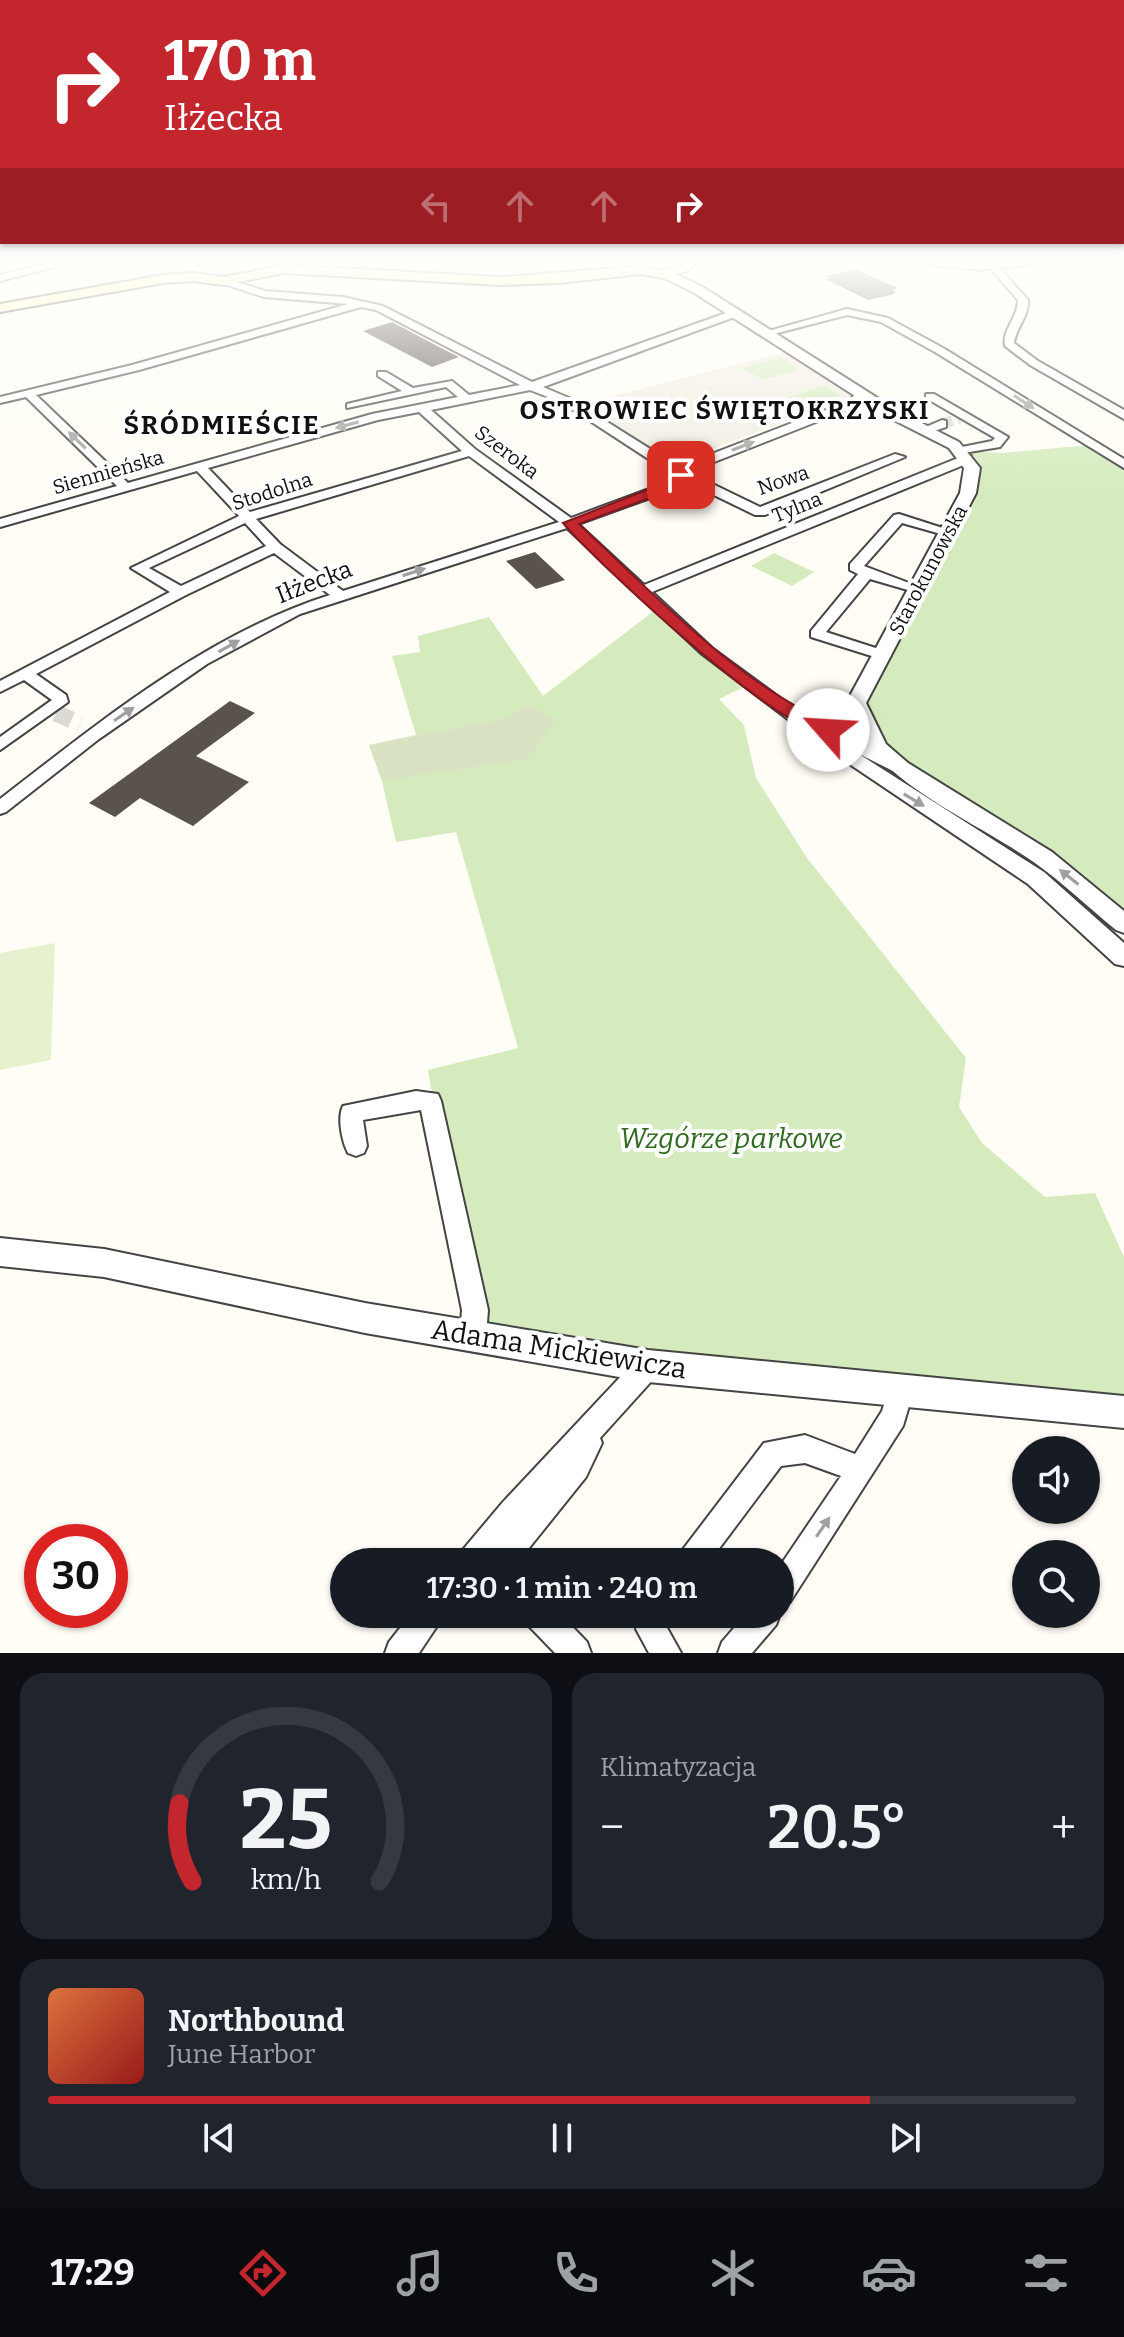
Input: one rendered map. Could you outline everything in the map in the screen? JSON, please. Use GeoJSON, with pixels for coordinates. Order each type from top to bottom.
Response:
{"type":"FeatureCollection","features":[{"type":"Feature","properties":{"kind":"street"},"geometry":{"type":"LineString","coordinates":[[0,400],[240,338]]}},
{"type":"Feature","properties":{"kind":"street","name":"Nowa"},"geometry":{"type":"LineString","coordinates":[[441,338],[531,386],[565,400],[681,475],[760,512],[899,457]]}},
{"type":"Feature","properties":{"kind":"street","name":"Siennieńska"},"geometry":{"type":"LineString","coordinates":[[0,523],[362,421],[531,386],[670,338]]}},
{"type":"Feature","properties":{"kind":"street"},"geometry":{"type":"LineString","coordinates":[[774,338],[964,455]]}},
{"type":"Feature","properties":{"kind":"street"},"geometry":{"type":"LineString","coordinates":[[917,338],[1124,464]]}},
{"type":"Feature","properties":{"kind":"street"},"geometry":{"type":"LineString","coordinates":[[1009,338],[1009,344],[1034,363],[1124,415]]}},
{"type":"Feature","properties":{"kind":"street"},"geometry":{"type":"LineString","coordinates":[[382,374],[409,390]]}},
{"type":"Feature","properties":{"kind":"street"},"geometry":{"type":"LineString","coordinates":[[351,406],[448,383],[468,400]]}},
{"type":"Feature","properties":{"kind":"street"},"geometry":{"type":"LineString","coordinates":[[354,392],[375,400]]}},
{"type":"Feature","properties":{"kind":"street"},"geometry":{"type":"LineString","coordinates":[[28,393],[125,487]]}},
{"type":"Feature","properties":{"kind":"street"},"geometry":{"type":"LineString","coordinates":[[844,407],[862,393]]}},
{"type":"Feature","properties":{"kind":"street","name":"Tylna"},"geometry":{"type":"LineString","coordinates":[[642,591],[1003,440],[999,434],[963,417],[930,396]]}},
{"type":"Feature","properties":{"kind":"street"},"geometry":{"type":"LineString","coordinates":[[844,407],[893,414]]}},
{"type":"Feature","properties":{"kind":"street","name":"Iłżecka"},"geometry":{"type":"LineString","coordinates":[[0,808],[87,729],[202,661],[295,611],[569,523],[659,490],[700,463],[844,407]]}},
{"type":"Feature","properties":{"kind":"street","name":"Szeroka"},"geometry":{"type":"LineString","coordinates":[[423,409],[471,452],[569,523],[707,651],[785,710],[848,749],[901,768]]}},
{"type":"Feature","properties":{"kind":"street"},"geometry":{"type":"LineString","coordinates":[[925,430],[942,424]]}},
{"type":"Feature","properties":{"kind":"street","name":"Stodolna"},"geometry":{"type":"LineString","coordinates":[[181,592],[138,568],[245,518],[471,452]]}},
{"type":"Feature","properties":{"kind":"street","name":"Starokunowska"},"geometry":{"type":"LineString","coordinates":[[848,749],[848,718],[971,485],[972,468],[964,455]]}},
{"type":"Feature","properties":{"kind":"street"},"geometry":{"type":"LineString","coordinates":[[200,467],[275,547],[340,596]]}},
{"type":"Feature","properties":{"kind":"street"},"geometry":{"type":"LineString","coordinates":[[918,589],[855,567],[899,518],[948,532]]}},
{"type":"Feature","properties":{"kind":"street"},"geometry":{"type":"LineString","coordinates":[[0,687],[181,592],[275,547]]}},
{"type":"Feature","properties":{"kind":"street"},"geometry":{"type":"LineString","coordinates":[[867,573],[816,634],[883,655]]}},
{"type":"Feature","properties":{"kind":"street"},"geometry":{"type":"LineString","coordinates":[[0,745],[58,706],[60,698],[24,673]]}},
{"type":"Feature","properties":{"kind":"street"},"geometry":{"type":"LineString","coordinates":[[785,710],[808,713],[857,704],[879,748],[901,768],[1044,858],[1124,924]]}},
{"type":"Feature","properties":{"kind":"street"},"geometry":{"type":"LineString","coordinates":[[848,749],[1036,878],[1124,957]]}},
{"type":"Feature","properties":{"kind":"street"},"geometry":{"type":"LineString","coordinates":[[356,1146],[351,1113],[416,1100],[430,1101],[475,1310],[473,1336]]}},
{"type":"Feature","properties":{"kind":"street","name":"Adama Mickiewicza"},"geometry":{"type":"LineString","coordinates":[[0,1252],[104,1263],[365,1318],[648,1366],[1124,1412]]}},
{"type":"Feature","properties":{"kind":"street"},"geometry":{"type":"LineString","coordinates":[[482,1548],[648,1366]]}},
{"type":"Feature","properties":{"kind":"street"},"geometry":{"type":"LineString","coordinates":[[794,1571],[894,1417],[901,1389]]}},
{"type":"Feature","properties":{"kind":"street"},"geometry":{"type":"LineString","coordinates":[[512,1548],[576,1467],[596,1426]]}},
{"type":"Feature","properties":{"kind":"street"},"geometry":{"type":"LineString","coordinates":[[702,1548],[774,1453],[805,1449],[861,1470]]}},
{"type":"Feature","properties":{"kind":"street"},"geometry":{"type":"LineString","coordinates":[[400,1653],[419,1628]]}},
{"type":"Feature","properties":{"kind":"street"},"geometry":{"type":"LineString","coordinates":[[552,1628],[576,1653]]}},
{"type":"Feature","properties":{"kind":"street"},"geometry":{"type":"LineString","coordinates":[[651,1628],[666,1653]]}},
{"type":"Feature","properties":{"kind":"street"},"geometry":{"type":"LineString","coordinates":[[733,1653],[754,1628]]}},
{"type":"Feature","properties":{"kind":"green space"},"geometry":{"type":"Polygon","coordinates":[[[781,357],[801,370],[763,380],[742,368],[781,357]]]}},
{"type":"Feature","properties":{"kind":"green space"},"geometry":{"type":"Polygon","coordinates":[[[825,385],[840,398],[808,410],[785,397],[825,385]]]}},
{"type":"Feature","properties":{"kind":"green space"},"geometry":{"type":"Polygon","coordinates":[[[1089,445],[1124,464],[1124,924],[901,768],[857,704],[971,485],[961,451],[1004,453],[1089,445]]]}},
{"type":"Feature","properties":{"kind":"green space"},"geometry":{"type":"Polygon","coordinates":[[[774,553],[814,572],[792,586],[751,566],[774,553]]]}},
{"type":"Feature","properties":{"kind":"green space","name":"Wzgórze parkowe"},"geometry":{"type":"Polygon","coordinates":[[[659,607],[748,685],[719,699],[744,725],[756,778],[807,858],[966,1058],[959,1107],[982,1143],[1045,1197],[1095,1193],[1124,1257],[1124,1412],[473,1336],[428,1070],[518,1048],[456,832],[396,842],[382,781],[369,745],[416,735],[392,656],[420,652],[418,636],[489,617],[543,696],[659,607]]]}},
{"type":"Feature","properties":{"kind":"green space"},"geometry":{"type":"Polygon","coordinates":[[[528,704],[556,721],[527,759],[382,781],[369,745],[506,718],[528,704]]]}},
{"type":"Feature","properties":{"kind":"green space"},"geometry":{"type":"Polygon","coordinates":[[[55,943],[51,1060],[0,1070],[0,953],[55,943]]]}},
{"type":"Feature","properties":{"kind":"shaded area"},"geometry":{"type":"Polygon","coordinates":[[[786,352],[854,394],[853,397],[682,460],[662,457],[581,404],[786,352]],[[781,357],[742,368],[763,380],[799,370],[781,357]],[[825,385],[786,398],[808,410],[840,398],[825,385]]]}},
{"type":"Feature","properties":{"kind":"building"},"geometry":{"type":"Polygon","coordinates":[[[377,338],[423,338],[459,357],[432,367],[377,338]]]}},
{"type":"Feature","properties":{"kind":"building"},"geometry":{"type":"Polygon","coordinates":[[[535,552],[565,580],[536,589],[506,561],[535,552]]]}},
{"type":"Feature","properties":{"kind":"building"},"geometry":{"type":"Polygon","coordinates":[[[230,701],[255,713],[196,756],[249,782],[193,826],[140,798],[115,817],[89,803],[230,701]]]}},
{"type":"Feature","properties":{"kind":"tunnel"},"geometry":{"type":"LineString","coordinates":[[942,424],[960,418]]}},
{"type":"Feature","properties":{"kind":"tunnel"},"geometry":{"type":"LineString","coordinates":[[56,713],[80,724]]}},
{"type":"Feature","properties":{"kind":"district","name":"OSTROWIEC ŚWIĘTOKRZYSKI"},"geometry":{"type":"Point","coordinates":[725,410]}},
{"type":"Feature","properties":{"kind":"district","name":"ŚRÓDMIEŚCIE"},"geometry":{"type":"Point","coordinates":[222,425]}},
{"type":"Feature","properties":{"kind":"route"},"geometry":{"type":"LineString","coordinates":[[681,475],[659,490],[569,523],[748,685],[785,710],[828,730]]}}]}
